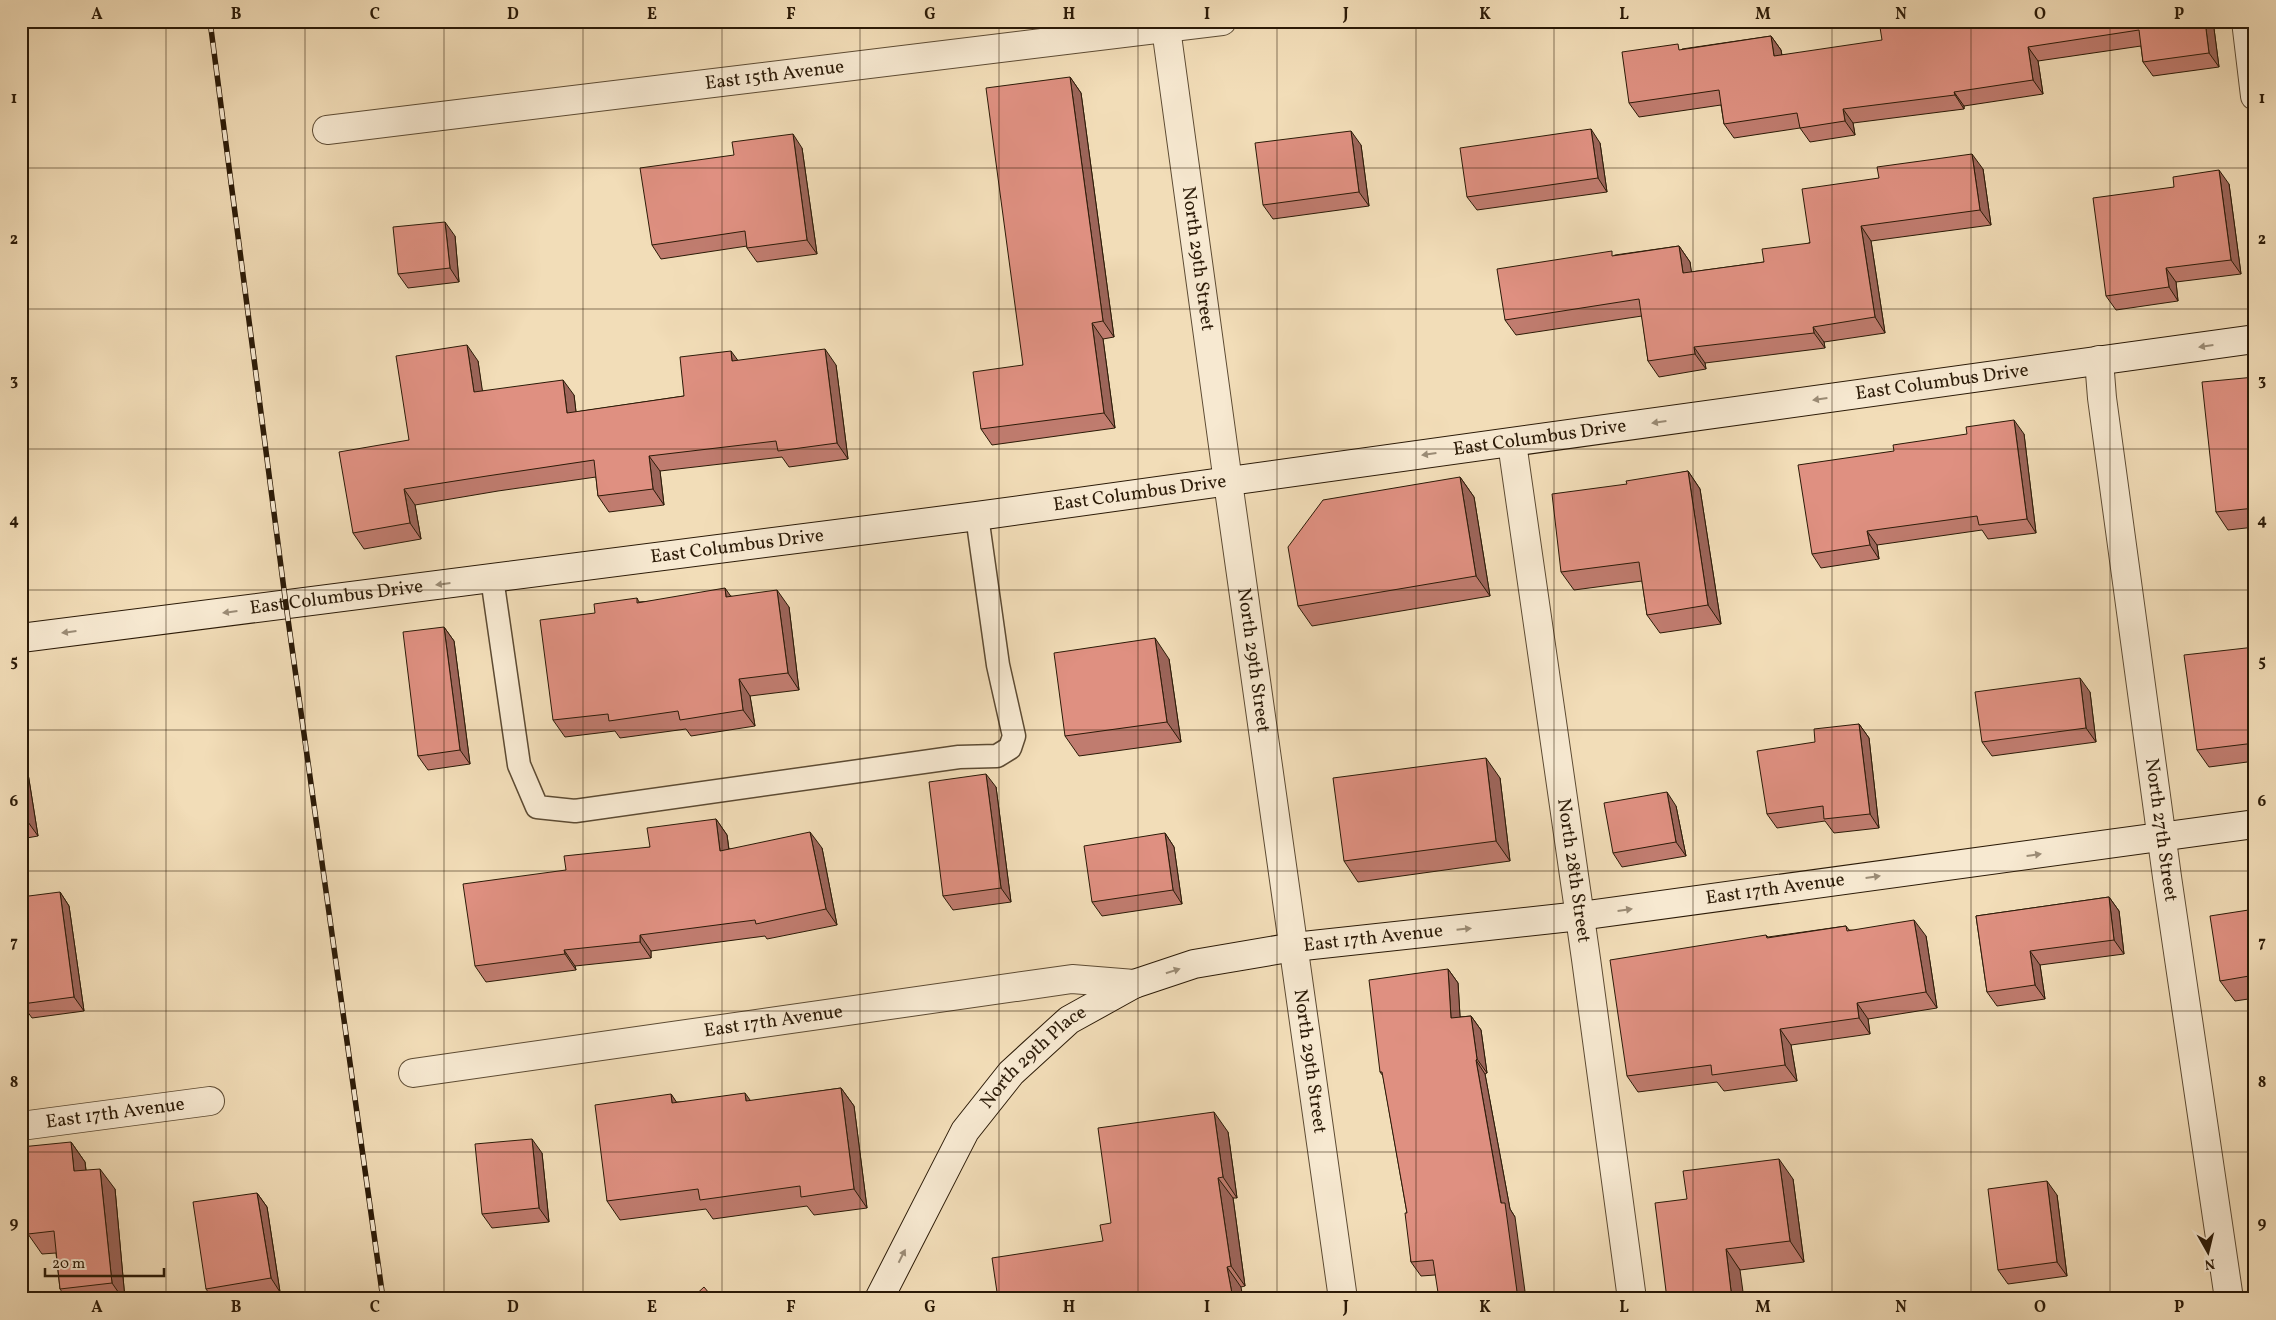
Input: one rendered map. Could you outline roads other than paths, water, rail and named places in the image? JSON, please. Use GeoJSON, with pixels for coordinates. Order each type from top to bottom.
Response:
{"type":"FeatureCollection","features":[{"type":"Feature","properties":{"kind":"street","name":"East 15th Avenue"},"geometry":{"type":"LineString","coordinates":[[327,130],[1165,25],[1222,21]]}},
{"type":"Feature","properties":{"kind":"street","name":"North 29th Street"},"geometry":{"type":"LineString","coordinates":[[1165,25],[1343,1299]]}},
{"type":"Feature","properties":{"kind":"street"},"geometry":{"type":"LineString","coordinates":[[2249,33],[2255,96]]}},
{"type":"Feature","properties":{"kind":"street","name":"East Columbus Drive"},"geometry":{"type":"LineString","coordinates":[[21,638],[977,516],[2255,339]]}},
{"type":"Feature","properties":{"kind":"street","name":"North 27th Street"},"geometry":{"type":"LineString","coordinates":[[2099,360],[2102,398],[2162,838],[2229,1299]]}},
{"type":"Feature","properties":{"kind":"street","name":"North 28th Street"},"geometry":{"type":"LineString","coordinates":[[1512,443],[1580,916],[1632,1299]]}},
{"type":"Feature","properties":{"kind":"street","name":"East 17th Avenue"},"geometry":{"type":"LineString","coordinates":[[1294,947],[1580,916],[2255,824]]}},
{"type":"Feature","properties":{"kind":"street","name":"North 29th Place"},"geometry":{"type":"LineString","coordinates":[[879,1299],[966,1131],[1011,1073],[1069,1020],[1134,984],[1194,964],[1294,947]]}},
{"type":"Feature","properties":{"kind":"street","name":"East 17th Avenue"},"geometry":{"type":"LineString","coordinates":[[413,1073],[1072,979],[1134,984]]}},
{"type":"Feature","properties":{"kind":"street","name":"East 17th Avenue"},"geometry":{"type":"LineString","coordinates":[[21,1126],[210,1101]]}},
{"type":"Feature","properties":{"kind":"lane"},"geometry":{"type":"LineString","coordinates":[[492,578],[519,765],[537,807],[575,811],[949,758],[997,756],[1010,748],[1014,736],[998,665],[977,516]]}},
{"type":"Feature","properties":{"kind":"railway"},"geometry":{"type":"LineString","coordinates":[[210,21],[286,605],[383,1299]]}}]}
